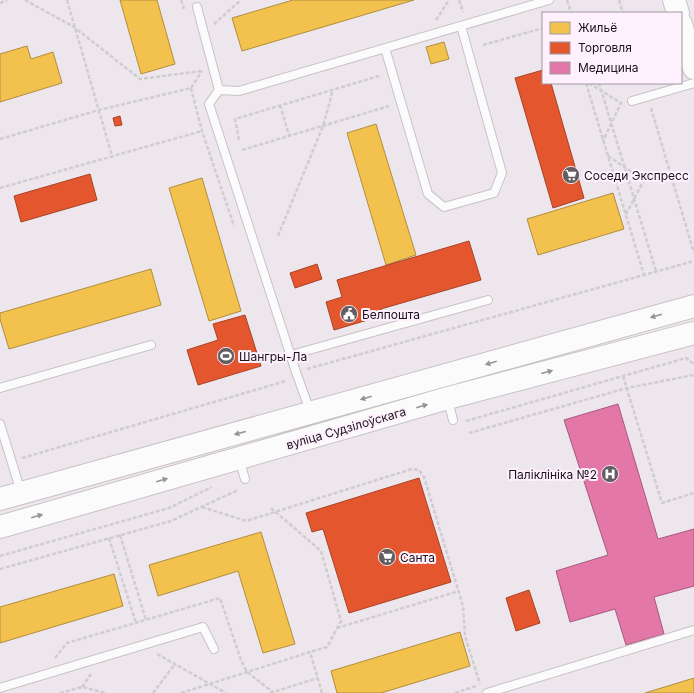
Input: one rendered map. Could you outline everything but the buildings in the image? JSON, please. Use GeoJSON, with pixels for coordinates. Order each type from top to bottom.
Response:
{"type":"FeatureCollection","features":[{"type":"Feature","properties":{"kind":"main road"},"geometry":{"type":"LineString","coordinates":[[674,0],[678,12]]}},
{"type":"Feature","properties":{"kind":"main road"},"geometry":{"type":"LineString","coordinates":[[682,27],[694,68]]}},
{"type":"Feature","properties":{"kind":"main road","name":"вуліца Судзілоўскага"},"geometry":{"type":"LineString","coordinates":[[0,499],[694,306]]}},
{"type":"Feature","properties":{"kind":"main road","name":"вуліца Судзілоўскага"},"geometry":{"type":"LineString","coordinates":[[0,527],[242,471],[448,398],[694,333]]}},
{"type":"Feature","properties":{"kind":"lane"},"geometry":{"type":"LineString","coordinates":[[219,90],[239,91],[549,0]]}},
{"type":"Feature","properties":{"kind":"lane"},"geometry":{"type":"LineString","coordinates":[[197,6],[219,90]]}},
{"type":"Feature","properties":{"kind":"lane"},"geometry":{"type":"LineString","coordinates":[[385,48],[428,194],[444,207],[487,195],[494,192],[502,173],[461,26]]}},
{"type":"Feature","properties":{"kind":"lane"},"geometry":{"type":"LineString","coordinates":[[632,102],[694,83]]}},
{"type":"Feature","properties":{"kind":"lane"},"geometry":{"type":"LineString","coordinates":[[219,90],[209,104],[296,372],[311,413]]}},
{"type":"Feature","properties":{"kind":"lane"},"geometry":{"type":"LineString","coordinates":[[291,355],[488,300]]}},
{"type":"Feature","properties":{"kind":"lane"},"geometry":{"type":"LineString","coordinates":[[0,388],[151,345]]}},
{"type":"Feature","properties":{"kind":"lane"},"geometry":{"type":"LineString","coordinates":[[448,398],[453,420]]}},
{"type":"Feature","properties":{"kind":"lane"},"geometry":{"type":"LineString","coordinates":[[0,424],[22,493]]}},
{"type":"Feature","properties":{"kind":"lane"},"geometry":{"type":"LineString","coordinates":[[0,688],[203,626],[214,649]]}},
{"type":"Feature","properties":{"kind":"lane"},"geometry":{"type":"LineString","coordinates":[[487,693],[694,630]]}},
{"type":"Feature","properties":{"kind":"path"},"geometry":{"type":"LineString","coordinates":[[0,3],[7,0]]}},
{"type":"Feature","properties":{"kind":"path"},"geometry":{"type":"LineString","coordinates":[[25,0],[74,27],[140,79],[202,71]]}},
{"type":"Feature","properties":{"kind":"path"},"geometry":{"type":"LineString","coordinates":[[67,0],[112,156]]}},
{"type":"Feature","properties":{"kind":"path"},"geometry":{"type":"LineString","coordinates":[[181,0],[185,14]]}},
{"type":"Feature","properties":{"kind":"path"},"geometry":{"type":"LineString","coordinates":[[211,27],[242,0]]}},
{"type":"Feature","properties":{"kind":"path"},"geometry":{"type":"LineString","coordinates":[[441,22],[434,24],[449,0]]}},
{"type":"Feature","properties":{"kind":"path"},"geometry":{"type":"LineString","coordinates":[[459,0],[463,15]]}},
{"type":"Feature","properties":{"kind":"path"},"geometry":{"type":"LineString","coordinates":[[567,0],[571,12]]}},
{"type":"Feature","properties":{"kind":"path"},"geometry":{"type":"LineString","coordinates":[[619,0],[623,12]]}},
{"type":"Feature","properties":{"kind":"path"},"geometry":{"type":"LineString","coordinates":[[483,45],[542,28]]}},
{"type":"Feature","properties":{"kind":"path"},"geometry":{"type":"LineString","coordinates":[[0,139],[99,110],[191,88],[202,71],[200,64]]}},
{"type":"Feature","properties":{"kind":"path"},"geometry":{"type":"LineString","coordinates":[[239,140],[235,119],[380,76]]}},
{"type":"Feature","properties":{"kind":"path"},"geometry":{"type":"LineString","coordinates":[[587,84],[644,275]]}},
{"type":"Feature","properties":{"kind":"path"},"geometry":{"type":"LineString","coordinates":[[589,84],[621,103],[603,141]]}},
{"type":"Feature","properties":{"kind":"path"},"geometry":{"type":"LineString","coordinates":[[599,84],[656,272]]}},
{"type":"Feature","properties":{"kind":"path"},"geometry":{"type":"LineString","coordinates":[[278,236],[323,126],[333,90]]}},
{"type":"Feature","properties":{"kind":"path"},"geometry":{"type":"LineString","coordinates":[[648,97],[694,253]]}},
{"type":"Feature","properties":{"kind":"path"},"geometry":{"type":"LineString","coordinates":[[280,105],[289,136]]}},
{"type":"Feature","properties":{"kind":"path"},"geometry":{"type":"LineString","coordinates":[[242,150],[390,106]]}},
{"type":"Feature","properties":{"kind":"path"},"geometry":{"type":"LineString","coordinates":[[0,188],[202,131],[235,229]]}},
{"type":"Feature","properties":{"kind":"path"},"geometry":{"type":"LineString","coordinates":[[608,156],[644,180],[626,215]]}},
{"type":"Feature","properties":{"kind":"path"},"geometry":{"type":"LineString","coordinates":[[12,461],[286,381],[296,372],[694,261]]}},
{"type":"Feature","properties":{"kind":"path"},"geometry":{"type":"LineString","coordinates":[[466,421],[686,358],[694,364]]}},
{"type":"Feature","properties":{"kind":"path"},"geometry":{"type":"LineString","coordinates":[[469,433],[627,388],[694,375]]}},
{"type":"Feature","properties":{"kind":"path"},"geometry":{"type":"LineString","coordinates":[[623,376],[662,503],[694,493]]}},
{"type":"Feature","properties":{"kind":"path"},"geometry":{"type":"LineString","coordinates":[[286,381],[288,388]]}},
{"type":"Feature","properties":{"kind":"path"},"geometry":{"type":"LineString","coordinates":[[202,507],[246,521],[412,469],[419,470],[424,477],[463,606],[465,636],[480,685]]}},
{"type":"Feature","properties":{"kind":"path"},"geometry":{"type":"LineString","coordinates":[[0,556],[169,508],[233,478],[242,471]]}},
{"type":"Feature","properties":{"kind":"path"},"geometry":{"type":"LineString","coordinates":[[0,570],[171,521],[238,490]]}},
{"type":"Feature","properties":{"kind":"path"},"geometry":{"type":"LineString","coordinates":[[181,693],[327,647],[341,621],[321,551],[271,508]]}},
{"type":"Feature","properties":{"kind":"path"},"geometry":{"type":"LineString","coordinates":[[120,535],[146,620]]}},
{"type":"Feature","properties":{"kind":"path"},"geometry":{"type":"LineString","coordinates":[[109,538],[136,624]]}},
{"type":"Feature","properties":{"kind":"path"},"geometry":{"type":"LineString","coordinates":[[337,628],[458,591]]}},
{"type":"Feature","properties":{"kind":"path"},"geometry":{"type":"LineString","coordinates":[[310,652],[322,693]]}},
{"type":"Feature","properties":{"kind":"path"},"geometry":{"type":"LineString","coordinates":[[156,654],[226,693]]}},
{"type":"Feature","properties":{"kind":"path"},"geometry":{"type":"LineString","coordinates":[[153,693],[174,664]]}},
{"type":"Feature","properties":{"kind":"path"},"geometry":{"type":"LineString","coordinates":[[82,687],[92,673]]}},
{"type":"Feature","properties":{"kind":"path"},"geometry":{"type":"LineString","coordinates":[[272,693],[318,678]]}},
{"type":"Feature","properties":{"kind":"path"},"geometry":{"type":"LineString","coordinates":[[60,693],[82,687],[92,691],[106,693]]}},
{"type":"Feature","properties":{"kind":"place","name":"Соседи Экспресс"},"geometry":{"type":"Point","coordinates":[571,175]}},
{"type":"Feature","properties":{"kind":"place","name":"Белпошта"},"geometry":{"type":"Point","coordinates":[349,314]}},
{"type":"Feature","properties":{"kind":"place","name":"Шангры-Ла"},"geometry":{"type":"Point","coordinates":[226,356]}},
{"type":"Feature","properties":{"kind":"place","name":"Паліклініка №2"},"geometry":{"type":"Point","coordinates":[610,474]}},
{"type":"Feature","properties":{"kind":"place","name":"Санта"},"geometry":{"type":"Point","coordinates":[387,557]}}]}
